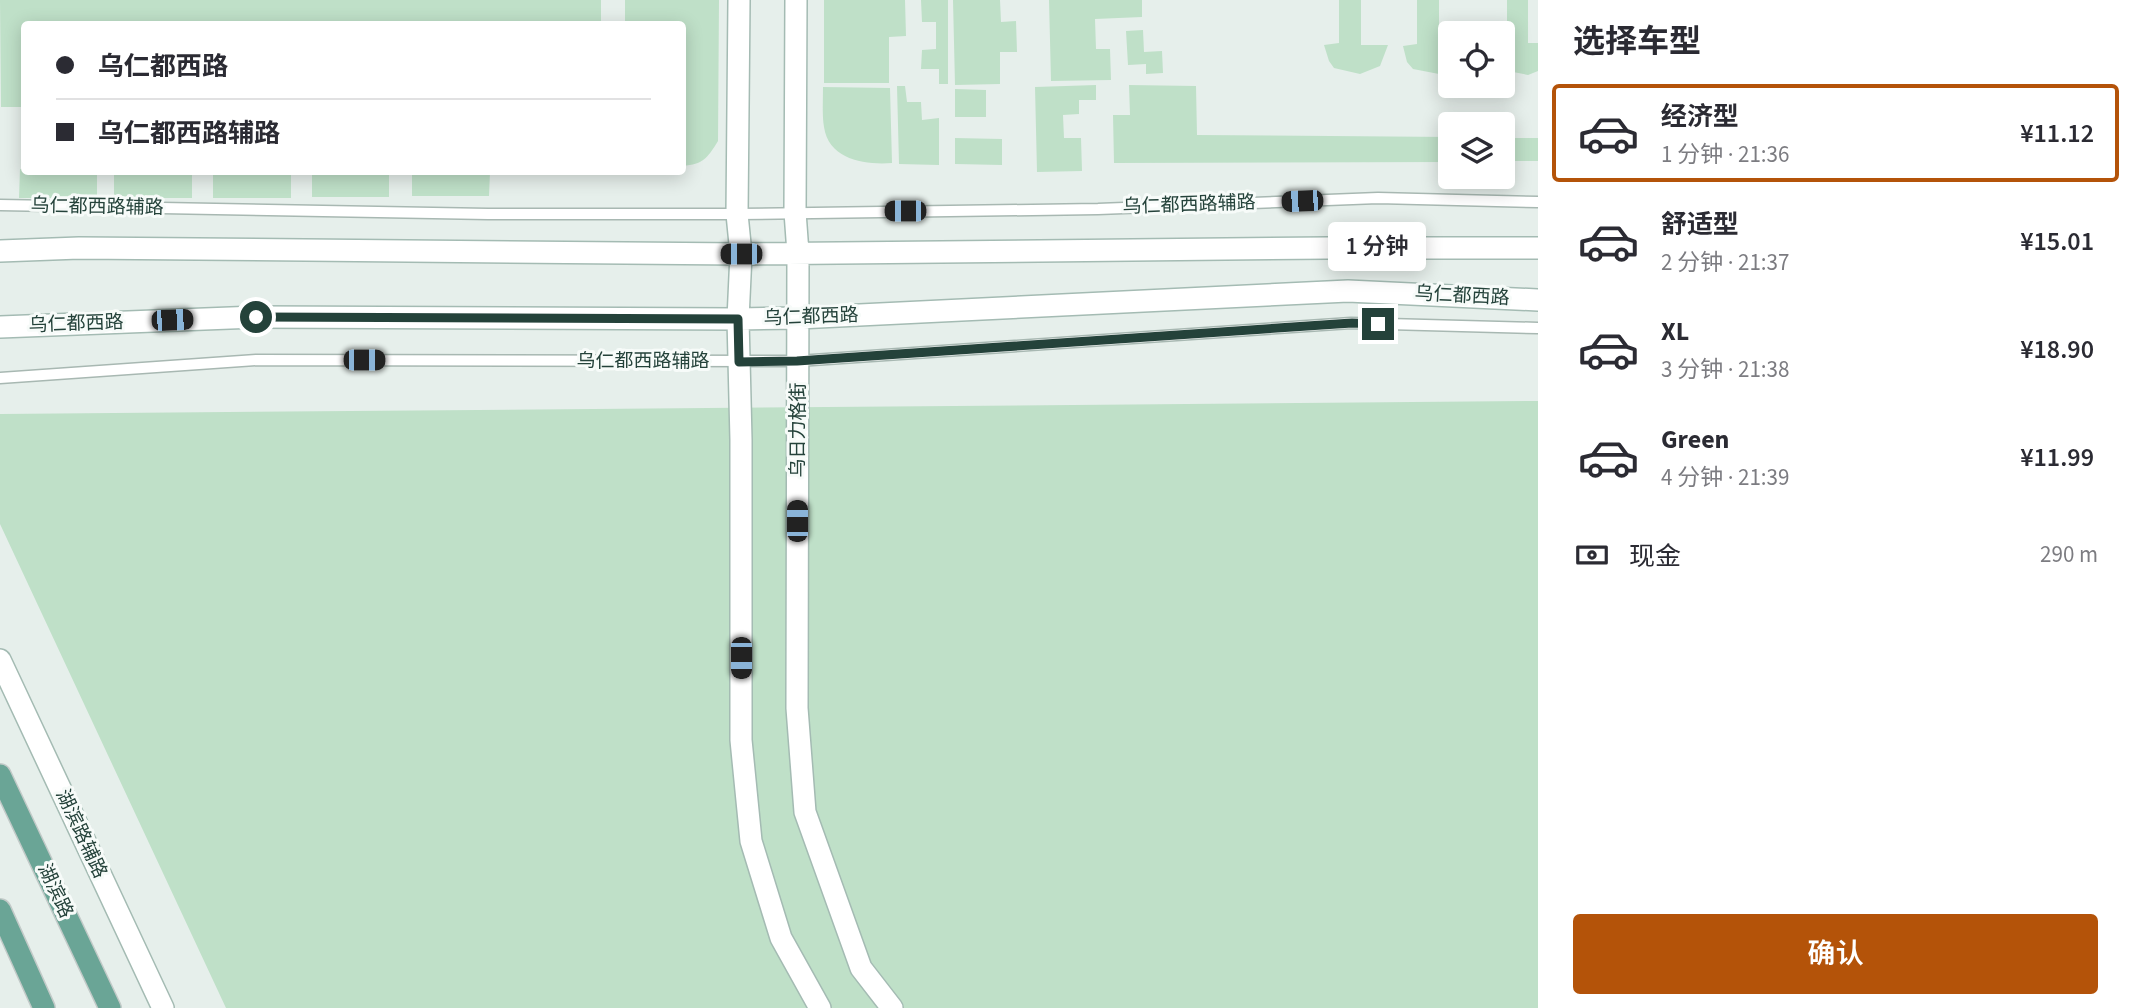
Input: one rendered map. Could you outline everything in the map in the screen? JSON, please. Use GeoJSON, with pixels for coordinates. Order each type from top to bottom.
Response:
{"type":"FeatureCollection","features":[{"type":"Feature","properties":{"kind":"main road"},"geometry":{"type":"LineString","coordinates":[[739,0],[737,214],[741,254],[738,319],[741,440],[740,740],[751,841],[781,938],[820,1008]]}},
{"type":"Feature","properties":{"kind":"main road","name":"乌日力格街"},"geometry":{"type":"LineString","coordinates":[[796,0],[797,708],[806,811],[861,968],[892,1008]]}},
{"type":"Feature","properties":{"kind":"main road"},"geometry":{"type":"LineString","coordinates":[[0,251],[79,248],[741,254],[1538,248]]}},
{"type":"Feature","properties":{"kind":"main road","name":"乌仁都西路"},"geometry":{"type":"LineString","coordinates":[[0,327],[256,317],[798,318],[1348,291],[1538,300]]}},
{"type":"Feature","properties":{"kind":"main road","name":"湖滨路辅路"},"geometry":{"type":"LineString","coordinates":[[0,660],[163,1008]]}},
{"type":"Feature","properties":{"kind":"main road","name":"湖滨路"},"geometry":{"type":"LineString","coordinates":[[0,775],[110,1008]]}},
{"type":"Feature","properties":{"kind":"main road"},"geometry":{"type":"LineString","coordinates":[[0,910],[44,1008]]}},
{"type":"Feature","properties":{"kind":"lane","name":"乌仁都西路辅路"},"geometry":{"type":"LineString","coordinates":[[0,205],[488,214],[737,214],[1098,209],[1378,198],[1538,202]]}},
{"type":"Feature","properties":{"kind":"lane","name":"乌仁都西路辅路"},"geometry":{"type":"LineString","coordinates":[[0,378],[256,360],[797,361],[1352,323],[1538,328]]}},
{"type":"Feature","properties":{"kind":"green space"},"geometry":{"type":"Polygon","coordinates":[[[0,0],[601,0],[601,21],[21,21],[21,107],[1,107],[0,0]]]}},
{"type":"Feature","properties":{"kind":"green space"},"geometry":{"type":"Polygon","coordinates":[[[625,0],[719,0],[718,141],[700,162],[686,166],[686,21],[625,21],[625,0]]]}},
{"type":"Feature","properties":{"kind":"green space"},"geometry":{"type":"Polygon","coordinates":[[[824,0],[905,0],[906,36],[889,37],[889,83],[824,83],[824,0]]]}},
{"type":"Feature","properties":{"kind":"green space"},"geometry":{"type":"Polygon","coordinates":[[[921,0],[948,0],[948,84],[939,84],[939,69],[921,69],[922,50],[936,49],[936,22],[922,22],[921,0]]]}},
{"type":"Feature","properties":{"kind":"green space"},"geometry":{"type":"Polygon","coordinates":[[[953,0],[1000,0],[1001,22],[1016,21],[1017,52],[1000,52],[1000,84],[955,85],[953,0]]]}},
{"type":"Feature","properties":{"kind":"green space"},"geometry":{"type":"Polygon","coordinates":[[[1049,0],[1142,0],[1142,17],[1095,19],[1096,49],[1110,49],[1111,80],[1051,81],[1049,0]]]}},
{"type":"Feature","properties":{"kind":"green space"},"geometry":{"type":"Polygon","coordinates":[[[1339,0],[1361,0],[1361,45],[1388,45],[1380,66],[1360,74],[1334,68],[1329,61],[1324,45],[1339,43],[1339,0]]]}},
{"type":"Feature","properties":{"kind":"green space"},"geometry":{"type":"Polygon","coordinates":[[[1417,0],[1439,0],[1438,74],[1413,69],[1407,62],[1403,46],[1417,44],[1417,0]]]}},
{"type":"Feature","properties":{"kind":"green space"},"geometry":{"type":"Polygon","coordinates":[[[1507,0],[1528,0],[1528,43],[1538,43],[1538,71],[1528,75],[1515,72],[1515,21],[1507,21],[1507,0]]]}},
{"type":"Feature","properties":{"kind":"green space"},"geometry":{"type":"Polygon","coordinates":[[[1143,30],[1144,52],[1162,51],[1163,73],[1146,74],[1146,64],[1128,65],[1126,31],[1143,30]]]}},
{"type":"Feature","properties":{"kind":"green space"},"geometry":{"type":"Polygon","coordinates":[[[1096,85],[1096,100],[1079,100],[1079,114],[1063,115],[1064,138],[1081,138],[1082,171],[1037,172],[1035,87],[1096,85]]]}},
{"type":"Feature","properties":{"kind":"green space"},"geometry":{"type":"Polygon","coordinates":[[[1129,85],[1196,86],[1197,135],[1438,137],[1438,162],[1114,163],[1113,115],[1130,115],[1129,85]]]}},
{"type":"Feature","properties":{"kind":"green space"},"geometry":{"type":"Polygon","coordinates":[[[897,86],[905,86],[907,102],[921,102],[922,120],[939,118],[939,165],[899,164],[897,86]]]}},
{"type":"Feature","properties":{"kind":"green space"},"geometry":{"type":"Polygon","coordinates":[[[823,87],[890,88],[892,163],[860,161],[833,147],[824,127],[823,87]]]}},
{"type":"Feature","properties":{"kind":"green space"},"geometry":{"type":"Polygon","coordinates":[[[955,89],[986,90],[986,117],[955,117],[955,89]]]}},
{"type":"Feature","properties":{"kind":"green space"},"geometry":{"type":"Polygon","coordinates":[[[955,138],[1002,139],[1002,165],[955,164],[955,138]]]}},
{"type":"Feature","properties":{"kind":"green space"},"geometry":{"type":"Polygon","coordinates":[[[1515,138],[1538,138],[1538,161],[1515,161],[1515,138]]]}},
{"type":"Feature","properties":{"kind":"green space"},"geometry":{"type":"Polygon","coordinates":[[[20,169],[21,175],[97,175],[97,198],[19,198],[20,169]]]}},
{"type":"Feature","properties":{"kind":"green space"},"geometry":{"type":"Polygon","coordinates":[[[114,175],[192,175],[192,198],[114,198],[114,175]]]}},
{"type":"Feature","properties":{"kind":"green space"},"geometry":{"type":"Polygon","coordinates":[[[213,175],[291,175],[291,198],[213,198],[213,175]]]}},
{"type":"Feature","properties":{"kind":"green space"},"geometry":{"type":"Polygon","coordinates":[[[312,175],[389,175],[389,197],[312,197],[312,175]]]}},
{"type":"Feature","properties":{"kind":"green space"},"geometry":{"type":"Polygon","coordinates":[[[412,175],[490,175],[489,196],[412,196],[412,175]]]}},
{"type":"Feature","properties":{"kind":"green space"},"geometry":{"type":"Polygon","coordinates":[[[1538,401],[1538,1008],[226,1008],[0,524],[0,414],[1538,401]]]}},
{"type":"Feature","properties":{"kind":"route"},"geometry":{"type":"LineString","coordinates":[[256,317],[738,319],[739,362],[797,361],[1352,323],[1378,324]]}}]}
